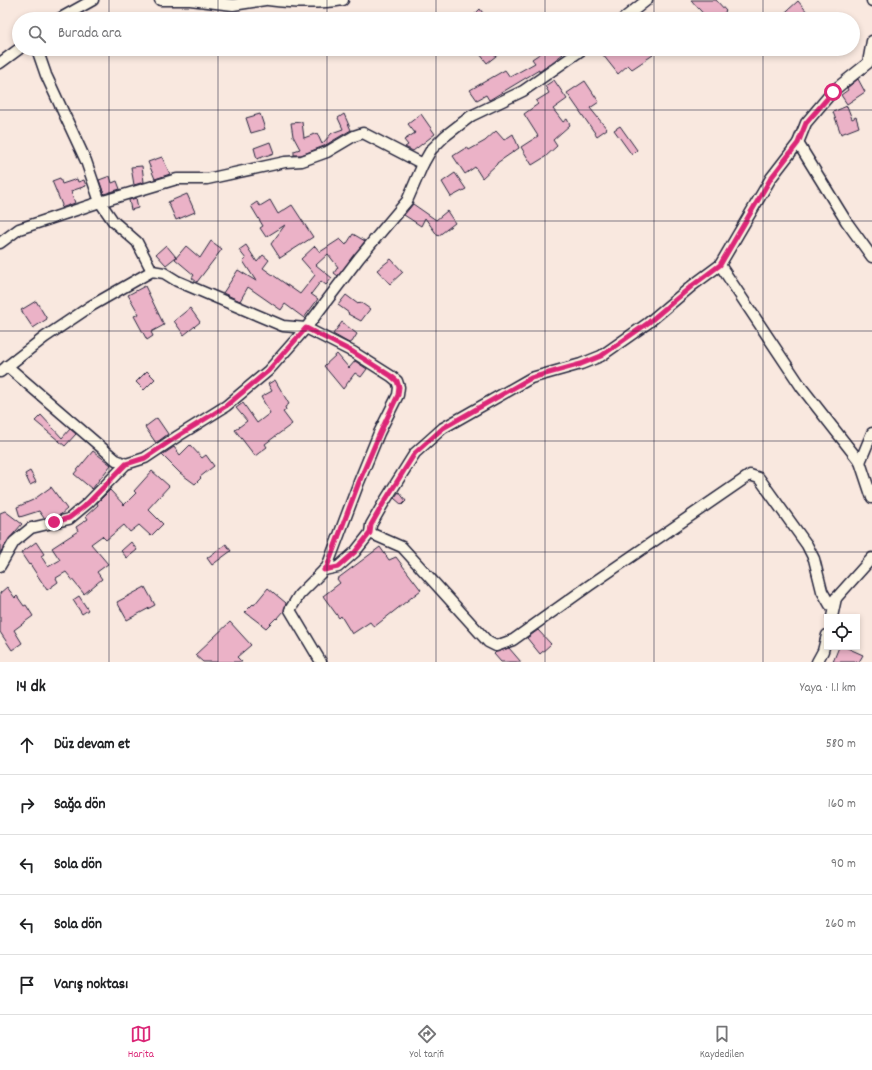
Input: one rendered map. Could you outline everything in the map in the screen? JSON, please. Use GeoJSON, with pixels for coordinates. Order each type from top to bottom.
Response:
{"type":"FeatureCollection","features":[{"type":"Feature","properties":{"kind":"street"},"geometry":{"type":"LineString","coordinates":[[72,12],[93,0]]}},
{"type":"Feature","properties":{"kind":"street"},"geometry":{"type":"LineString","coordinates":[[160,0],[190,0],[233,5],[267,0],[287,2],[328,2],[343,0]]}},
{"type":"Feature","properties":{"kind":"street"},"geometry":{"type":"LineString","coordinates":[[632,12],[647,0]]}},
{"type":"Feature","properties":{"kind":"street"},"geometry":{"type":"LineString","coordinates":[[324,570],[338,567],[355,552],[370,533],[371,525],[415,453],[443,428],[531,378],[581,364],[601,356],[648,323],[693,285],[720,265],[771,178],[798,143],[806,123],[833,92],[870,63],[872,41]]}},
{"type":"Feature","properties":{"kind":"street"},"geometry":{"type":"LineString","coordinates":[[0,63],[12,54]]}},
{"type":"Feature","properties":{"kind":"street"},"geometry":{"type":"LineString","coordinates":[[39,56],[86,161],[100,202],[113,221],[137,242],[152,271]]}},
{"type":"Feature","properties":{"kind":"street"},"geometry":{"type":"LineString","coordinates":[[0,566],[14,542],[31,528],[69,518],[88,503],[126,464],[145,458],[226,406],[268,371],[306,328],[359,258],[407,201],[423,164],[431,150],[445,136],[471,116],[523,91],[573,56]]}},
{"type":"Feature","properties":{"kind":"street"},"geometry":{"type":"LineString","coordinates":[[0,243],[19,229],[100,202],[177,179],[207,179],[285,162],[302,162],[327,152],[362,133],[423,164]]}},
{"type":"Feature","properties":{"kind":"street"},"geometry":{"type":"LineString","coordinates":[[798,143],[846,220],[872,257]]}},
{"type":"Feature","properties":{"kind":"street"},"geometry":{"type":"LineString","coordinates":[[720,265],[802,388],[860,462],[872,498]]}},
{"type":"Feature","properties":{"kind":"street"},"geometry":{"type":"LineString","coordinates":[[126,464],[116,460],[4,369],[45,337],[91,306],[152,271],[164,273],[177,281],[283,326],[306,328],[353,352],[397,381],[399,387],[398,395],[359,482],[327,567],[299,595],[290,610],[321,662]]}},
{"type":"Feature","properties":{"kind":"street"},"geometry":{"type":"LineString","coordinates":[[860,462],[872,433]]}},
{"type":"Feature","properties":{"kind":"street"},"geometry":{"type":"LineString","coordinates":[[370,533],[402,547],[488,642],[496,646],[513,640],[750,475],[758,478],[807,545],[814,559],[822,591],[830,605],[872,558]]}},
{"type":"Feature","properties":{"kind":"street"},"geometry":{"type":"LineString","coordinates":[[833,614],[837,596]]}},
{"type":"Feature","properties":{"kind":"street"},"geometry":{"type":"LineString","coordinates":[[817,662],[824,647]]}},
{"type":"Feature","properties":{"kind":"building"},"geometry":{"type":"Polygon","coordinates":[[[691,0],[716,0],[726,11],[725,12],[702,12],[691,0]]]}},
{"type":"Feature","properties":{"kind":"building"},"geometry":{"type":"Polygon","coordinates":[[[798,1],[807,12],[786,12],[798,1]]]}},
{"type":"Feature","properties":{"kind":"building"},"geometry":{"type":"Polygon","coordinates":[[[482,56],[496,56],[487,63],[482,56]]]}},
{"type":"Feature","properties":{"kind":"building"},"geometry":{"type":"Polygon","coordinates":[[[536,56],[560,56],[539,72],[539,70],[489,100],[486,95],[477,100],[470,90],[505,70],[510,77],[535,63],[532,59],[536,56]]]}},
{"type":"Feature","properties":{"kind":"building"},"geometry":{"type":"Polygon","coordinates":[[[604,56],[652,56],[632,69],[628,65],[618,74],[604,56]]]}},
{"type":"Feature","properties":{"kind":"building"},"geometry":{"type":"Polygon","coordinates":[[[858,79],[865,92],[847,104],[841,95],[858,79]]]}},
{"type":"Feature","properties":{"kind":"building"},"geometry":{"type":"Polygon","coordinates":[[[554,80],[567,99],[553,109],[563,122],[567,119],[570,125],[553,140],[557,146],[545,157],[532,165],[521,147],[538,136],[524,114],[538,104],[536,101],[549,93],[545,86],[554,80]]]}},
{"type":"Feature","properties":{"kind":"building"},"geometry":{"type":"Polygon","coordinates":[[[585,81],[599,102],[590,108],[607,129],[597,136],[567,93],[585,81]]]}},
{"type":"Feature","properties":{"kind":"building"},"geometry":{"type":"Polygon","coordinates":[[[847,106],[852,119],[856,117],[859,127],[841,134],[833,112],[847,106]]]}},
{"type":"Feature","properties":{"kind":"building"},"geometry":{"type":"Polygon","coordinates":[[[260,114],[265,129],[251,133],[246,118],[260,114]]]}},
{"type":"Feature","properties":{"kind":"building"},"geometry":{"type":"Polygon","coordinates":[[[344,114],[351,130],[324,146],[301,155],[294,155],[294,151],[300,149],[293,136],[291,123],[302,122],[304,138],[317,133],[322,144],[332,133],[343,129],[338,118],[344,114]]]}},
{"type":"Feature","properties":{"kind":"building"},"geometry":{"type":"Polygon","coordinates":[[[421,114],[435,134],[413,151],[405,147],[408,145],[404,140],[415,133],[408,124],[421,114]]]}},
{"type":"Feature","properties":{"kind":"building"},"geometry":{"type":"Polygon","coordinates":[[[620,126],[637,150],[632,155],[614,130],[620,126]]]}},
{"type":"Feature","properties":{"kind":"building"},"geometry":{"type":"Polygon","coordinates":[[[496,131],[504,140],[513,134],[519,148],[497,163],[482,178],[475,167],[465,174],[453,156],[467,147],[469,150],[485,141],[496,131]]]}},
{"type":"Feature","properties":{"kind":"building"},"geometry":{"type":"Polygon","coordinates":[[[270,142],[274,153],[257,159],[254,148],[270,142]]]}},
{"type":"Feature","properties":{"kind":"building"},"geometry":{"type":"Polygon","coordinates":[[[162,157],[170,174],[155,179],[148,162],[162,157]]]}},
{"type":"Feature","properties":{"kind":"building"},"geometry":{"type":"Polygon","coordinates":[[[142,166],[144,182],[134,185],[131,167],[142,166]]]}},
{"type":"Feature","properties":{"kind":"building"},"geometry":{"type":"Polygon","coordinates":[[[455,173],[466,189],[451,197],[442,182],[455,173]]]}},
{"type":"Feature","properties":{"kind":"building"},"geometry":{"type":"Polygon","coordinates":[[[110,176],[112,183],[117,181],[120,189],[104,194],[99,180],[110,176]]]}},
{"type":"Feature","properties":{"kind":"building"},"geometry":{"type":"Polygon","coordinates":[[[60,178],[62,184],[77,179],[78,182],[84,180],[86,186],[71,191],[75,203],[61,208],[62,205],[52,181],[60,178]]]}},
{"type":"Feature","properties":{"kind":"building"},"geometry":{"type":"Polygon","coordinates":[[[187,194],[195,212],[176,220],[168,202],[187,194]]]}},
{"type":"Feature","properties":{"kind":"building"},"geometry":{"type":"Polygon","coordinates":[[[136,198],[138,208],[131,210],[129,200],[136,198]]]}},
{"type":"Feature","properties":{"kind":"building"},"geometry":{"type":"Polygon","coordinates":[[[270,200],[278,214],[292,205],[313,237],[280,258],[271,244],[285,225],[266,237],[260,228],[263,226],[251,206],[257,202],[260,206],[270,200]]]}},
{"type":"Feature","properties":{"kind":"building"},"geometry":{"type":"Polygon","coordinates":[[[413,204],[436,220],[447,211],[455,223],[438,236],[425,218],[421,226],[404,215],[413,204]]]}},
{"type":"Feature","properties":{"kind":"building"},"geometry":{"type":"Polygon","coordinates":[[[353,234],[365,241],[338,276],[334,273],[338,267],[328,254],[316,265],[332,278],[326,285],[321,281],[311,294],[318,299],[304,318],[285,304],[281,310],[248,287],[240,301],[223,293],[238,270],[256,281],[243,261],[246,259],[239,250],[246,245],[257,262],[263,255],[269,260],[263,268],[300,294],[315,275],[301,259],[315,246],[320,252],[340,239],[346,245],[353,234]]]}},
{"type":"Feature","properties":{"kind":"building"},"geometry":{"type":"Polygon","coordinates":[[[211,241],[222,249],[197,282],[192,278],[194,275],[175,259],[186,246],[200,258],[211,241]]]}},
{"type":"Feature","properties":{"kind":"building"},"geometry":{"type":"Polygon","coordinates":[[[166,245],[176,257],[166,265],[156,254],[166,245]]]}},
{"type":"Feature","properties":{"kind":"building"},"geometry":{"type":"Polygon","coordinates":[[[391,259],[403,272],[390,284],[377,270],[391,259]]]}},
{"type":"Feature","properties":{"kind":"building"},"geometry":{"type":"Polygon","coordinates":[[[145,286],[164,325],[151,332],[153,336],[147,340],[134,316],[139,314],[128,295],[145,286]]]}},
{"type":"Feature","properties":{"kind":"building"},"geometry":{"type":"Polygon","coordinates":[[[346,295],[358,304],[360,302],[370,309],[361,321],[348,314],[349,313],[338,305],[346,295]]]}},
{"type":"Feature","properties":{"kind":"building"},"geometry":{"type":"Polygon","coordinates":[[[36,301],[47,319],[33,328],[21,310],[36,301]]]}},
{"type":"Feature","properties":{"kind":"building"},"geometry":{"type":"Polygon","coordinates":[[[190,308],[200,322],[184,335],[174,321],[190,308]]]}},
{"type":"Feature","properties":{"kind":"building"},"geometry":{"type":"Polygon","coordinates":[[[342,322],[357,334],[352,342],[349,343],[333,334],[342,322]]]}},
{"type":"Feature","properties":{"kind":"building"},"geometry":{"type":"Polygon","coordinates":[[[337,354],[349,368],[355,361],[367,369],[361,377],[355,373],[343,389],[324,366],[337,354]]]}},
{"type":"Feature","properties":{"kind":"building"},"geometry":{"type":"Polygon","coordinates":[[[147,371],[155,379],[144,390],[136,382],[147,371]]]}},
{"type":"Feature","properties":{"kind":"building"},"geometry":{"type":"Polygon","coordinates":[[[275,380],[289,404],[285,407],[286,410],[283,412],[292,424],[265,444],[267,447],[255,456],[235,430],[247,421],[236,408],[243,403],[257,423],[270,413],[261,397],[272,391],[268,384],[275,380]]]}},
{"type":"Feature","properties":{"kind":"building"},"geometry":{"type":"Polygon","coordinates":[[[41,415],[62,438],[70,429],[76,434],[65,446],[35,421],[41,415]]]}},
{"type":"Feature","properties":{"kind":"building"},"geometry":{"type":"Polygon","coordinates":[[[157,418],[168,434],[156,443],[145,427],[157,418]]]}},
{"type":"Feature","properties":{"kind":"building"},"geometry":{"type":"Polygon","coordinates":[[[190,445],[202,458],[206,455],[214,466],[200,477],[201,478],[195,484],[180,473],[162,455],[174,447],[180,455],[190,445]]]}},
{"type":"Feature","properties":{"kind":"building"},"geometry":{"type":"Polygon","coordinates":[[[93,451],[111,465],[92,489],[74,474],[93,451]]]}},
{"type":"Feature","properties":{"kind":"building"},"geometry":{"type":"Polygon","coordinates":[[[30,471],[36,482],[30,485],[25,474],[30,471]]]}},
{"type":"Feature","properties":{"kind":"building"},"geometry":{"type":"Polygon","coordinates":[[[152,471],[169,486],[148,509],[163,524],[151,536],[139,525],[130,532],[124,525],[106,540],[102,536],[91,544],[108,564],[97,572],[102,579],[84,594],[66,572],[56,578],[58,582],[47,590],[21,553],[36,542],[44,554],[41,556],[48,567],[60,560],[52,548],[78,531],[76,527],[88,519],[86,516],[98,505],[97,503],[110,490],[124,505],[136,493],[134,491],[152,471]]]}},
{"type":"Feature","properties":{"kind":"building"},"geometry":{"type":"Polygon","coordinates":[[[51,487],[67,509],[60,515],[44,518],[39,511],[20,517],[17,507],[33,500],[51,487]]]}},
{"type":"Feature","properties":{"kind":"building"},"geometry":{"type":"Polygon","coordinates":[[[399,492],[406,501],[402,505],[394,498],[399,492]]]}},
{"type":"Feature","properties":{"kind":"building"},"geometry":{"type":"Polygon","coordinates":[[[5,511],[22,524],[9,539],[0,553],[0,513],[5,511]]]}},
{"type":"Feature","properties":{"kind":"building"},"geometry":{"type":"Polygon","coordinates":[[[131,542],[137,550],[127,558],[121,551],[131,542]]]}},
{"type":"Feature","properties":{"kind":"building"},"geometry":{"type":"Polygon","coordinates":[[[226,544],[231,551],[212,565],[207,558],[226,544]]]}},
{"type":"Feature","properties":{"kind":"building"},"geometry":{"type":"Polygon","coordinates":[[[380,547],[389,560],[396,557],[421,590],[374,627],[370,622],[352,634],[341,616],[339,618],[323,596],[340,583],[337,579],[380,547]]]}},
{"type":"Feature","properties":{"kind":"building"},"geometry":{"type":"Polygon","coordinates":[[[7,587],[15,598],[17,596],[24,606],[26,605],[33,616],[14,630],[22,643],[12,650],[0,632],[0,593],[7,587]]]}},
{"type":"Feature","properties":{"kind":"building"},"geometry":{"type":"Polygon","coordinates":[[[145,587],[155,605],[127,620],[117,602],[145,587]]]}},
{"type":"Feature","properties":{"kind":"building"},"geometry":{"type":"Polygon","coordinates":[[[268,588],[286,603],[284,611],[266,628],[245,612],[253,604],[254,605],[268,588]]]}},
{"type":"Feature","properties":{"kind":"building"},"geometry":{"type":"Polygon","coordinates":[[[79,596],[88,610],[82,614],[73,600],[79,596]]]}},
{"type":"Feature","properties":{"kind":"building"},"geometry":{"type":"Polygon","coordinates":[[[230,622],[251,645],[237,657],[242,662],[203,662],[195,655],[230,622]]]}},
{"type":"Feature","properties":{"kind":"building"},"geometry":{"type":"Polygon","coordinates":[[[538,630],[551,644],[540,654],[527,638],[538,630]]]}},
{"type":"Feature","properties":{"kind":"building"},"geometry":{"type":"Polygon","coordinates":[[[509,648],[521,662],[501,662],[494,654],[509,648]]]}},
{"type":"Feature","properties":{"kind":"building"},"geometry":{"type":"Polygon","coordinates":[[[838,650],[852,650],[863,655],[859,662],[833,662],[838,650]]]}},
{"type":"Feature","properties":{"kind":"route"},"geometry":{"type":"LineString","coordinates":[[54,522],[69,518],[88,503],[126,464],[145,458],[226,406],[268,371],[306,328],[353,352],[391,376],[397,381],[399,387],[398,395],[359,482],[327,567],[324,570],[338,567],[355,552],[370,533],[371,525],[415,453],[443,428],[531,378],[581,364],[601,356],[648,323],[693,285],[720,265],[771,178],[798,143],[806,123],[833,92]]}}]}
